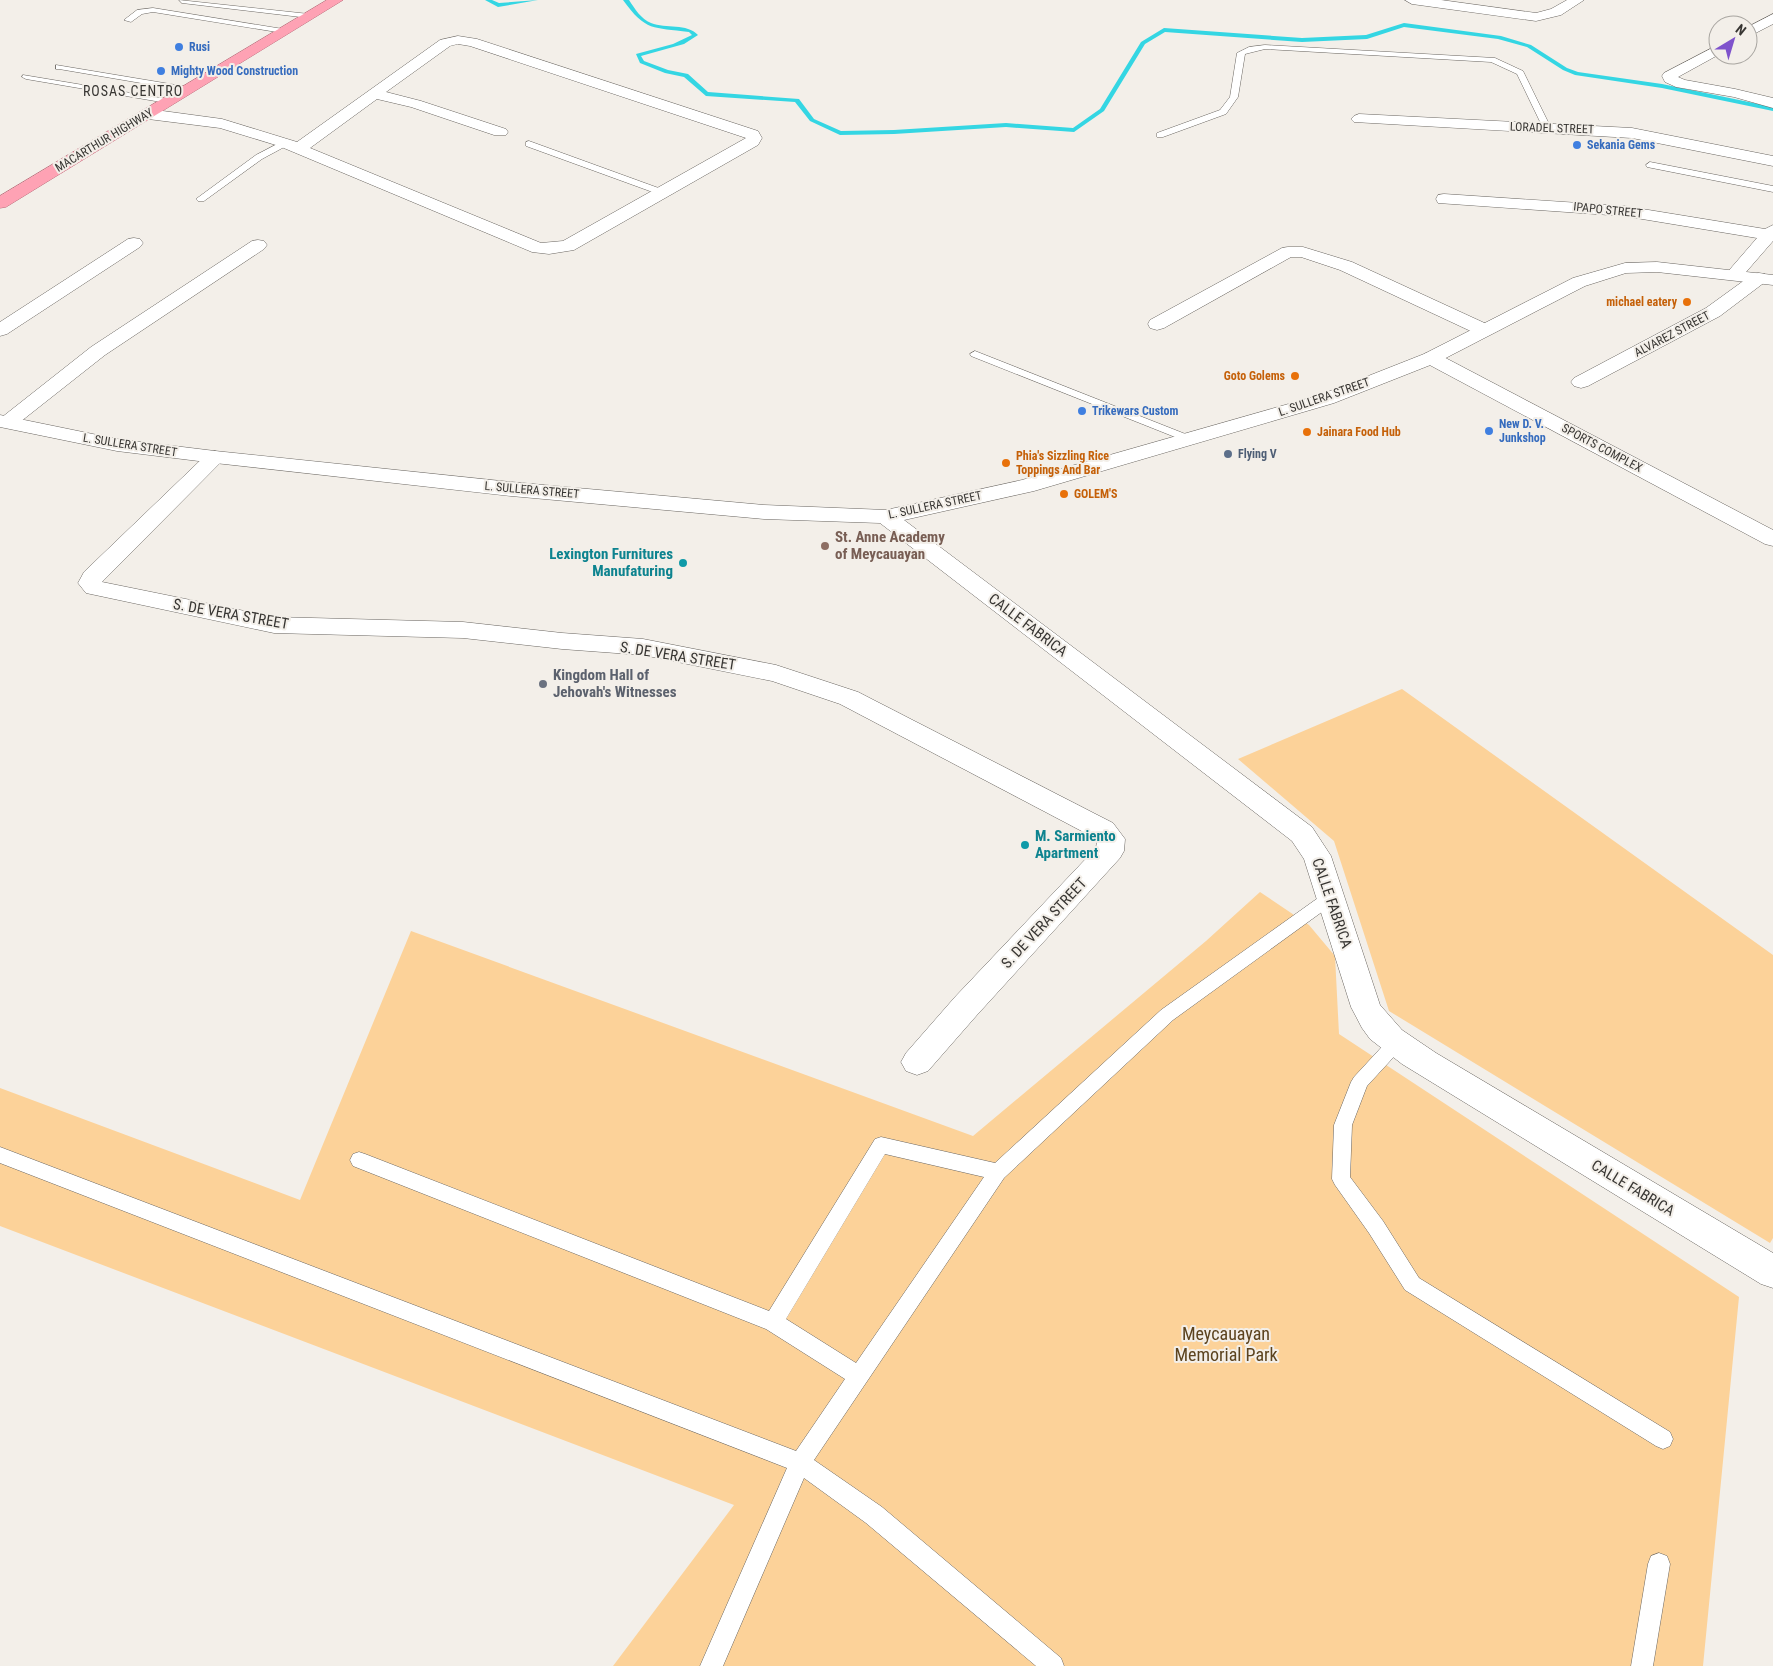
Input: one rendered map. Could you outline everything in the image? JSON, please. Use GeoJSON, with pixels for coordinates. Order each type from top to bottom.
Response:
{"type":"FeatureCollection","features":[{"type":"Feature","properties":{"kind":"highway","name":"MACARTHUR HIGHWAY"},"geometry":{"type":"LineString","coordinates":[[0,203],[336,0]]}},
{"type":"Feature","properties":{"kind":"street"},"geometry":{"type":"LineString","coordinates":[[1412,0],[1536,16],[1556,12],[1577,0]]}},
{"type":"Feature","properties":{"kind":"street"},"geometry":{"type":"LineString","coordinates":[[1758,27],[1773,18]]}},
{"type":"Feature","properties":{"kind":"street"},"geometry":{"type":"LineString","coordinates":[[148,114],[222,124],[291,146],[538,248],[549,249],[568,246],[752,142],[754,138],[752,134],[466,40],[445,43],[374,94],[291,146]]}},
{"type":"Feature","properties":{"kind":"street"},"geometry":{"type":"LineString","coordinates":[[1708,55],[1669,76],[1670,79],[1680,84],[1773,103]]}},
{"type":"Feature","properties":{"kind":"street"},"geometry":{"type":"LineString","coordinates":[[374,94],[416,104],[500,132]]}},
{"type":"Feature","properties":{"kind":"street","name":"LORADEL STREET"},"geometry":{"type":"LineString","coordinates":[[1359,119],[1632,133],[1773,161]]}},
{"type":"Feature","properties":{"kind":"street","name":"IPAPO STREET"},"geometry":{"type":"LineString","coordinates":[[1444,199],[1624,211],[1771,232]]}},
{"type":"Feature","properties":{"kind":"street","name":"IPAPO STREET"},"geometry":{"type":"LineString","coordinates":[[1734,275],[1771,232]]}},
{"type":"Feature","properties":{"kind":"street"},"geometry":{"type":"LineString","coordinates":[[0,330],[134,243]]}},
{"type":"Feature","properties":{"kind":"street"},"geometry":{"type":"LineString","coordinates":[[4,422],[120,337],[258,245]]}},
{"type":"Feature","properties":{"kind":"street"},"geometry":{"type":"LineString","coordinates":[[1157,324],[1288,252],[1303,252],[1346,266],[1484,330]]}},
{"type":"Feature","properties":{"kind":"street","name":"L. SULLERA STREET"},"geometry":{"type":"LineString","coordinates":[[4,422],[117,445],[511,489],[764,512],[886,516],[1026,486],[1327,399],[1431,358],[1579,282],[1625,268],[1657,266],[1766,279]]}},
{"type":"Feature","properties":{"kind":"street","name":"ALVAREZ STREET"},"geometry":{"type":"LineString","coordinates":[[1581,382],[1713,312],[1766,279]]}},
{"type":"Feature","properties":{"kind":"street","name":"SPORTS COMPLEX"},"geometry":{"type":"LineString","coordinates":[[1431,358],[1773,539]]}},
{"type":"Feature","properties":{"kind":"street","name":"S. DE VERA STREET"},"geometry":{"type":"LineString","coordinates":[[215,457],[92,577],[90,583],[94,588],[274,625],[464,630],[562,641],[643,647],[776,673],[849,698],[1103,830],[1111,839],[1110,851],[966,1006],[917,1062]]}},
{"type":"Feature","properties":{"kind":"street","name":"CALLE FABRICA"},"geometry":{"type":"LineString","coordinates":[[886,516],[1302,834],[1317,856],[1332,896],[1368,1012],[1378,1028],[1396,1043],[1773,1272]]}},
{"type":"Feature","properties":{"kind":"lane"},"geometry":{"type":"LineString","coordinates":[[182,0],[309,16]]}},
{"type":"Feature","properties":{"kind":"lane"},"geometry":{"type":"LineString","coordinates":[[128,20],[140,12],[153,10],[283,31]]}},
{"type":"Feature","properties":{"kind":"lane"},"geometry":{"type":"LineString","coordinates":[[1160,135],[1224,112],[1234,97],[1240,53],[1252,48],[1265,47],[1492,60],[1520,73],[1547,128]]}},
{"type":"Feature","properties":{"kind":"lane"},"geometry":{"type":"LineString","coordinates":[[59,66],[188,89]]}},
{"type":"Feature","properties":{"kind":"lane"},"geometry":{"type":"LineString","coordinates":[[26,77],[167,102]]}},
{"type":"Feature","properties":{"kind":"lane"},"geometry":{"type":"LineString","coordinates":[[529,144],[661,192]]}},
{"type":"Feature","properties":{"kind":"lane"},"geometry":{"type":"LineString","coordinates":[[200,199],[259,157],[291,146]]}},
{"type":"Feature","properties":{"kind":"lane"},"geometry":{"type":"LineString","coordinates":[[1650,165],[1773,189]]}},
{"type":"Feature","properties":{"kind":"lane"},"geometry":{"type":"LineString","coordinates":[[975,354],[1188,439]]}},
{"type":"Feature","properties":{"kind":"lane"},"geometry":{"type":"LineString","coordinates":[[711,1666],[800,1464],[998,1172],[1168,1015],[1332,896]]}},
{"type":"Feature","properties":{"kind":"lane"},"geometry":{"type":"LineString","coordinates":[[1396,1043],[1360,1082],[1343,1125],[1341,1179],[1376,1227],[1412,1284],[1663,1439]]}},
{"type":"Feature","properties":{"kind":"lane"},"geometry":{"type":"LineString","coordinates":[[773,1322],[881,1145],[998,1172]]}},
{"type":"Feature","properties":{"kind":"lane"},"geometry":{"type":"LineString","coordinates":[[0,1155],[800,1464],[874,1515],[1053,1666]]}},
{"type":"Feature","properties":{"kind":"lane"},"geometry":{"type":"LineString","coordinates":[[359,1160],[773,1322],[860,1377]]}},
{"type":"Feature","properties":{"kind":"lane"},"geometry":{"type":"LineString","coordinates":[[1642,1666],[1659,1564]]}},
{"type":"Feature","properties":{"kind":"green space"},"geometry":{"type":"Polygon","coordinates":[[[1402,689],[1773,955],[1773,1238],[1770,1243],[1389,1011],[1334,841],[1238,759],[1402,689]]]}},
{"type":"Feature","properties":{"kind":"green space","name":"Meycauayan Memorial Park"},"geometry":{"type":"Polygon","coordinates":[[[1260,892],[1309,925],[1335,956],[1339,1034],[1739,1297],[1703,1666],[613,1666],[734,1505],[0,1226],[0,1088],[300,1200],[411,931],[973,1136],[1206,941],[1260,892]]]}},
{"type":"Feature","properties":{"kind":"waterway"},"geometry":{"type":"LineString","coordinates":[[488,0],[498,5],[535,0]]}},
{"type":"Feature","properties":{"kind":"waterway"},"geometry":{"type":"LineString","coordinates":[[626,0],[638,17],[650,25],[691,31],[695,35],[682,43],[638,55],[642,62],[667,72],[686,75],[706,94],[797,100],[812,120],[840,133],[894,132],[1006,125],[1074,130],[1102,110],[1143,43],[1164,30],[1302,40],[1367,37],[1404,25],[1499,37],[1529,46],[1565,69],[1577,74],[1662,86],[1773,109]]}},
{"type":"Feature","properties":{"kind":"place","name":"Rusi"},"geometry":{"type":"Point","coordinates":[179,47]}},
{"type":"Feature","properties":{"kind":"place","name":"Mighty Wood Construction"},"geometry":{"type":"Point","coordinates":[161,71]}},
{"type":"Feature","properties":{"kind":"place","name":"Sekania Gems"},"geometry":{"type":"Point","coordinates":[1577,145]}},
{"type":"Feature","properties":{"kind":"place","name":"michael eatery"},"geometry":{"type":"Point","coordinates":[1687,302]}},
{"type":"Feature","properties":{"kind":"place","name":"Goto Golems"},"geometry":{"type":"Point","coordinates":[1295,376]}},
{"type":"Feature","properties":{"kind":"place","name":"Trikewars Custom"},"geometry":{"type":"Point","coordinates":[1082,411]}},
{"type":"Feature","properties":{"kind":"place","name":"New D. V. Junkshop"},"geometry":{"type":"Point","coordinates":[1489,431]}},
{"type":"Feature","properties":{"kind":"place","name":"Jainara Food Hub"},"geometry":{"type":"Point","coordinates":[1307,432]}},
{"type":"Feature","properties":{"kind":"place","name":"Flying V"},"geometry":{"type":"Point","coordinates":[1228,454]}},
{"type":"Feature","properties":{"kind":"place","name":"Phia's Sizzling Rice Toppings And Bar"},"geometry":{"type":"Point","coordinates":[1006,463]}},
{"type":"Feature","properties":{"kind":"place","name":"GOLEM'S"},"geometry":{"type":"Point","coordinates":[1064,494]}},
{"type":"Feature","properties":{"kind":"place","name":"St. Anne Academy of Meycauayan"},"geometry":{"type":"Point","coordinates":[825,546]}},
{"type":"Feature","properties":{"kind":"place","name":"Lexington Furnitures Manufaturing"},"geometry":{"type":"Point","coordinates":[683,563]}},
{"type":"Feature","properties":{"kind":"place","name":"Kingdom Hall of Jehovah's Witnesses"},"geometry":{"type":"Point","coordinates":[543,684]}},
{"type":"Feature","properties":{"kind":"place","name":"M. Sarmiento Apartment"},"geometry":{"type":"Point","coordinates":[1025,845]}},
{"type":"Feature","properties":{"kind":"district","name":"ROSAS CENTRO"},"geometry":{"type":"Point","coordinates":[133,91]}}]}
